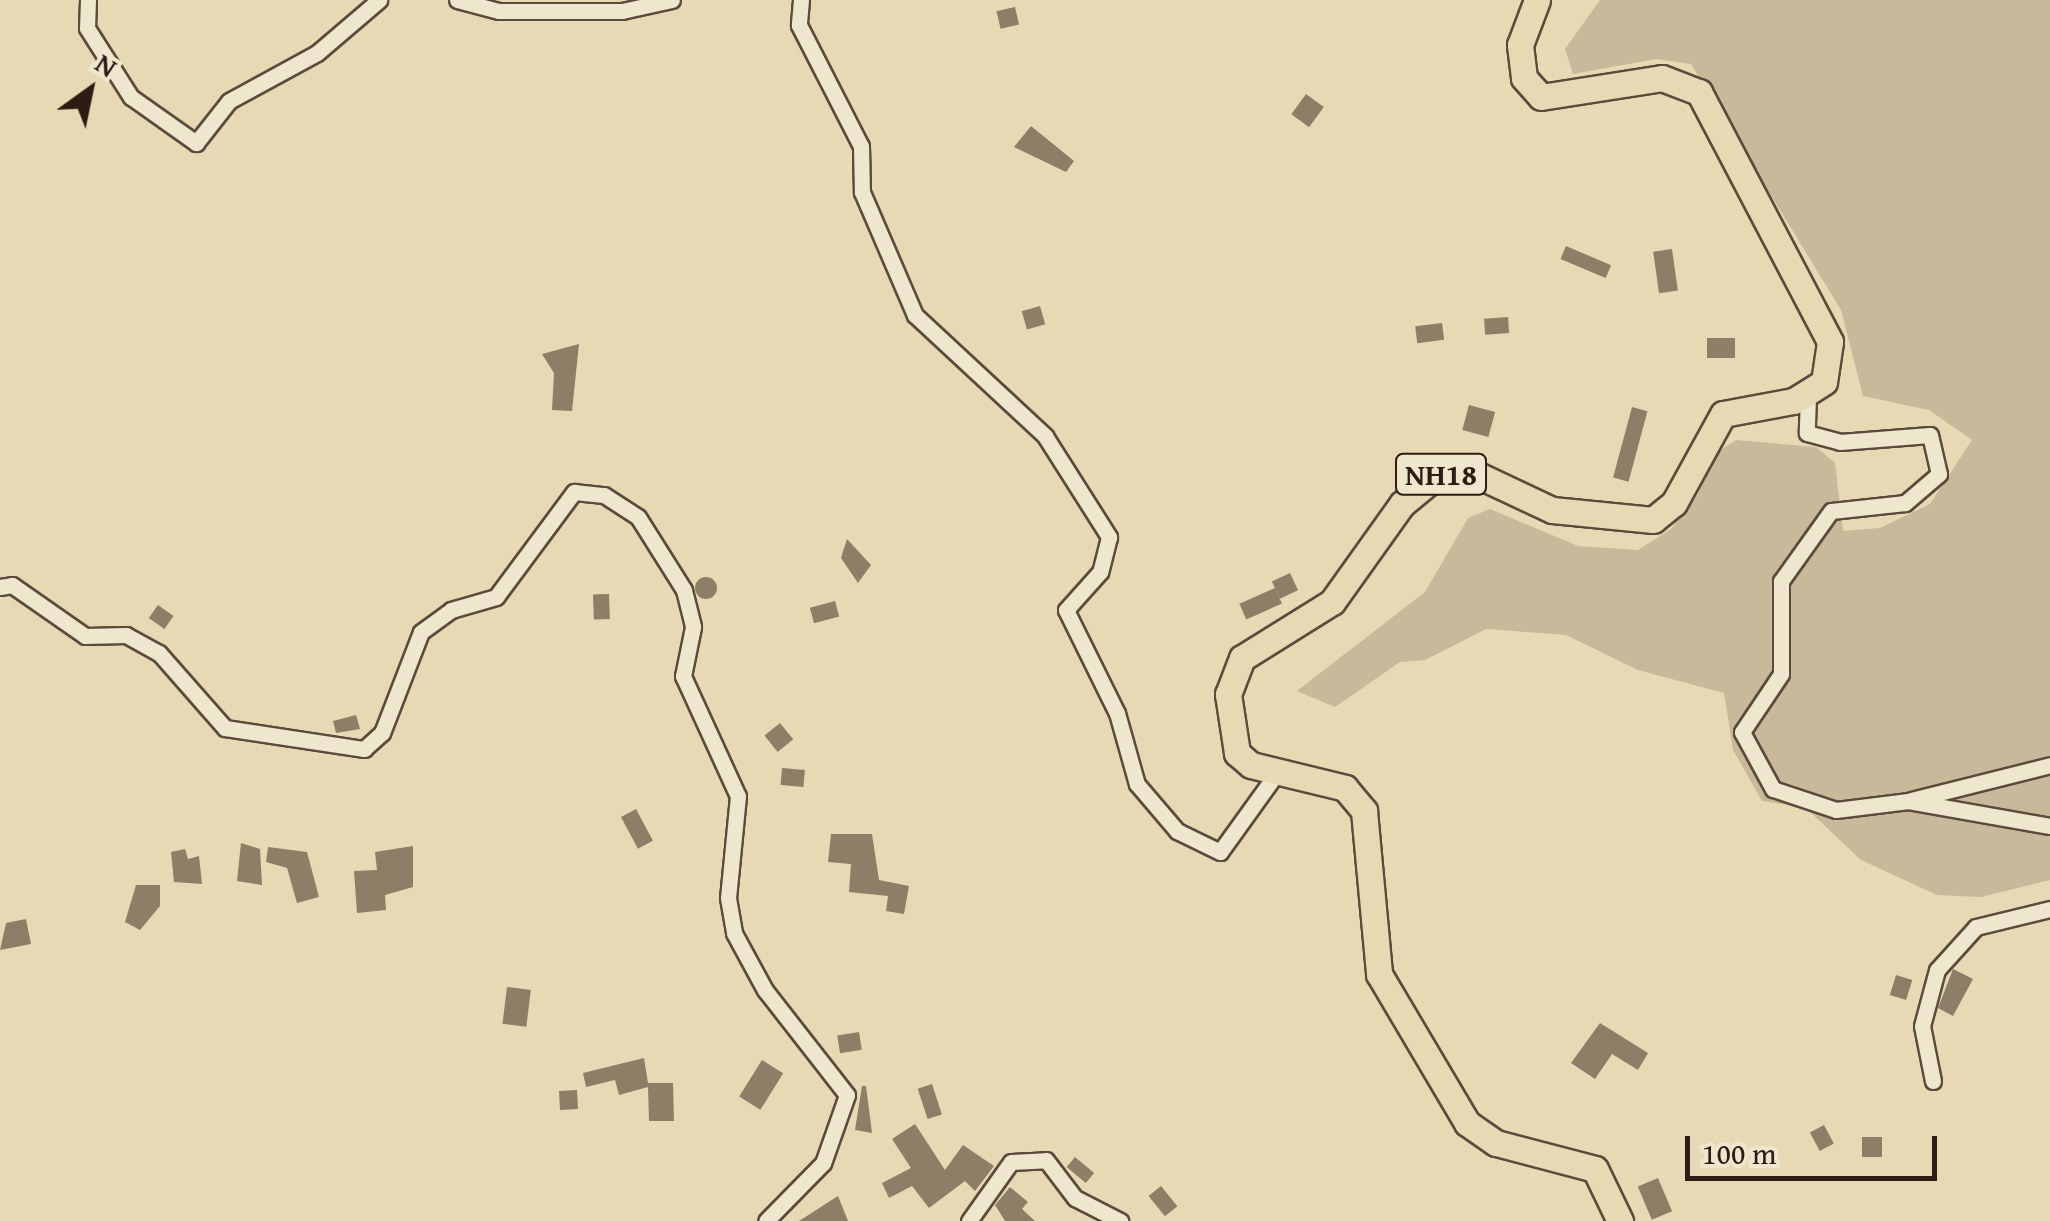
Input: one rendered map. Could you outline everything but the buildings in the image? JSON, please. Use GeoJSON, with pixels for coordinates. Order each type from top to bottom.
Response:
{"type":"FeatureCollection","features":[{"type":"Feature","properties":{"kind":"main road"},"geometry":{"type":"LineString","coordinates":[[1537,0],[1520,45],[1524,78],[1541,97],[1662,78],[1699,92],[1830,342],[1824,382],[1808,396]]}},
{"type":"Feature","properties":{"kind":"main road","name":"NH18"},"geometry":{"type":"LineString","coordinates":[[1620,1221],[1595,1169],[1496,1142],[1467,1123],[1379,974],[1364,811],[1345,788],[1276,774],[1238,753],[1228,694],[1242,658],[1332,602],[1418,487],[1465,469],[1552,510],[1652,520],[1674,503],[1723,414],[1808,396]]}},
{"type":"Feature","properties":{"kind":"street"},"geometry":{"type":"LineString","coordinates":[[88,0],[87,28],[131,97],[196,142],[229,101],[317,53],[378,0]]}},
{"type":"Feature","properties":{"kind":"street"},"geometry":{"type":"LineString","coordinates":[[457,0],[498,11],[622,11],[672,0]]}},
{"type":"Feature","properties":{"kind":"street"},"geometry":{"type":"LineString","coordinates":[[801,0],[798,26],[861,146],[862,192],[915,315],[1045,436],[1109,537],[1100,572],[1066,610],[1117,713],[1136,784],[1178,831],[1220,852],[1276,774]]}},
{"type":"Feature","properties":{"kind":"street"},"geometry":{"type":"LineString","coordinates":[[1808,396],[1807,432],[1840,442],[1930,435],[1939,474],[1905,502],[1831,511],[1782,581],[1781,674],[1742,732],[1773,789],[1836,810],[1908,802],[2050,765]]}},
{"type":"Feature","properties":{"kind":"street"},"geometry":{"type":"LineString","coordinates":[[0,587],[12,585],[85,636],[126,634],[158,653],[224,728],[364,749],[382,734],[420,632],[451,610],[496,597],[574,492],[604,495],[638,516],[684,590],[693,627],[684,676],[738,796],[728,898],[734,933],[765,990],[847,1095],[822,1163],[766,1221]]}},
{"type":"Feature","properties":{"kind":"street"},"geometry":{"type":"LineString","coordinates":[[1908,802],[2050,826]]}},
{"type":"Feature","properties":{"kind":"street"},"geometry":{"type":"LineString","coordinates":[[1934,1081],[1922,1026],[1937,970],[1976,927],[2050,908]]}},
{"type":"Feature","properties":{"kind":"street"},"geometry":{"type":"LineString","coordinates":[[969,1221],[1011,1162],[1046,1160],[1075,1198],[1120,1221]]}},
{"type":"Feature","properties":{"kind":"shaded area"},"geometry":{"type":"Polygon","coordinates":[[[1600,0],[2050,0],[2050,880],[1981,897],[1937,895],[1861,860],[1806,808],[1762,801],[1733,750],[1724,693],[1638,670],[1566,635],[1486,629],[1425,660],[1400,662],[1335,707],[1297,691],[1425,592],[1468,518],[1490,509],[1578,546],[1638,550],[1671,529],[1698,495],[1711,456],[1736,440],[1816,447],[1835,463],[1843,531],[1880,528],[1930,504],[1972,440],[1929,410],[1863,396],[1841,310],[1691,64],[1656,59],[1573,74],[1565,49],[1600,0]]]}}]}
